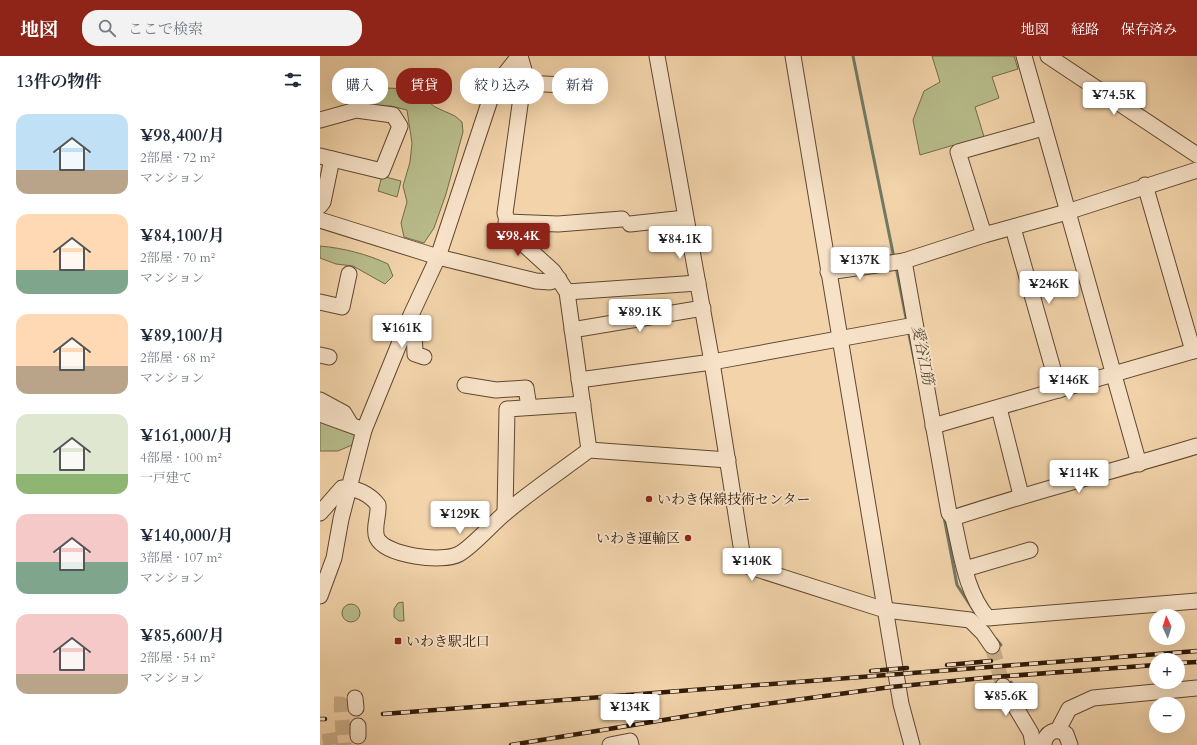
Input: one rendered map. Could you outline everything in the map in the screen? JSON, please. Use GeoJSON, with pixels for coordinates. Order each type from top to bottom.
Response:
{"type":"FeatureCollection","features":[{"type":"Feature","properties":{"kind":"street"},"geometry":{"type":"LineString","coordinates":[[520,56],[523,68]]}},
{"type":"Feature","properties":{"kind":"street"},"geometry":{"type":"LineString","coordinates":[[322,590],[334,558],[349,487],[357,427],[371,411],[411,315],[438,256],[491,97],[497,84],[520,56]]}},
{"type":"Feature","properties":{"kind":"street"},"geometry":{"type":"LineString","coordinates":[[657,56],[685,218],[703,308],[744,566],[886,610],[975,614],[988,618],[1197,602]]}},
{"type":"Feature","properties":{"kind":"street"},"geometry":{"type":"LineString","coordinates":[[793,56],[901,704],[912,745]]}},
{"type":"Feature","properties":{"kind":"street"},"geometry":{"type":"LineString","coordinates":[[1024,56],[1138,464]]}},
{"type":"Feature","properties":{"kind":"street"},"geometry":{"type":"LineString","coordinates":[[1048,56],[1197,155]]}},
{"type":"Feature","properties":{"kind":"street"},"geometry":{"type":"LineString","coordinates":[[520,104],[505,213],[506,222],[510,232],[548,265],[567,292],[589,450]]}},
{"type":"Feature","properties":{"kind":"street"},"geometry":{"type":"LineString","coordinates":[[320,120],[356,110],[393,115],[400,126],[382,171],[326,158],[323,202],[320,206]]}},
{"type":"Feature","properties":{"kind":"street"},"geometry":{"type":"LineString","coordinates":[[984,235],[958,152],[1043,128]]}},
{"type":"Feature","properties":{"kind":"street"},"geometry":{"type":"LineString","coordinates":[[828,272],[898,262],[984,235],[1067,212],[1197,170]]}},
{"type":"Feature","properties":{"kind":"street"},"geometry":{"type":"LineString","coordinates":[[933,426],[1195,350],[1145,186]]}},
{"type":"Feature","properties":{"kind":"street"},"geometry":{"type":"LineString","coordinates":[[506,222],[558,224],[626,222],[685,218]]}},
{"type":"Feature","properties":{"kind":"street"},"geometry":{"type":"LineString","coordinates":[[320,220],[438,256],[536,282],[550,282],[559,279]]}},
{"type":"Feature","properties":{"kind":"street"},"geometry":{"type":"LineString","coordinates":[[1013,228],[1059,390]]}},
{"type":"Feature","properties":{"kind":"street"},"geometry":{"type":"LineString","coordinates":[[898,262],[909,326],[933,426],[949,513],[953,518],[975,614],[983,633],[992,646]]}},
{"type":"Feature","properties":{"kind":"street"},"geometry":{"type":"LineString","coordinates":[[320,302],[342,307],[349,274]]}},
{"type":"Feature","properties":{"kind":"street"},"geometry":{"type":"LineString","coordinates":[[567,292],[698,283]]}},
{"type":"Feature","properties":{"kind":"street"},"geometry":{"type":"LineString","coordinates":[[572,330],[703,308]]}},
{"type":"Feature","properties":{"kind":"street"},"geometry":{"type":"LineString","coordinates":[[411,315],[414,326],[415,354],[424,358]]}},
{"type":"Feature","properties":{"kind":"street"},"geometry":{"type":"LineString","coordinates":[[579,380],[712,362],[909,326]]}},
{"type":"Feature","properties":{"kind":"street"},"geometry":{"type":"LineString","coordinates":[[465,385],[496,390],[526,388],[529,407]]}},
{"type":"Feature","properties":{"kind":"street"},"geometry":{"type":"LineString","coordinates":[[320,400],[344,413],[357,427]]}},
{"type":"Feature","properties":{"kind":"street"},"geometry":{"type":"LineString","coordinates":[[505,513],[507,409],[583,404]]}},
{"type":"Feature","properties":{"kind":"street"},"geometry":{"type":"LineString","coordinates":[[999,408],[1022,495]]}},
{"type":"Feature","properties":{"kind":"street"},"geometry":{"type":"LineString","coordinates":[[320,414],[357,427]]}},
{"type":"Feature","properties":{"kind":"street"},"geometry":{"type":"LineString","coordinates":[[953,518],[1022,495],[1138,464],[1197,446]]}},
{"type":"Feature","properties":{"kind":"street"},"geometry":{"type":"LineString","coordinates":[[320,513],[342,488],[349,487],[374,499],[378,505],[379,511],[376,533],[378,540],[385,546],[404,554],[440,558],[459,554],[505,513],[589,450],[728,460]]}},
{"type":"Feature","properties":{"kind":"street"},"geometry":{"type":"LineString","coordinates":[[965,569],[1030,550]]}},
{"type":"Feature","properties":{"kind":"street"},"geometry":{"type":"LineString","coordinates":[[320,561],[322,590]]}},
{"type":"Feature","properties":{"kind":"street"},"geometry":{"type":"LineString","coordinates":[[1003,686],[1031,733],[1033,745]]}},
{"type":"Feature","properties":{"kind":"street"},"geometry":{"type":"LineString","coordinates":[[1044,745],[1046,736],[1058,730],[1069,709],[1093,698],[1197,688]]}},
{"type":"Feature","properties":{"kind":"street"},"geometry":{"type":"LineString","coordinates":[[1058,730],[1066,734],[1070,745]]}},
{"type":"Feature","properties":{"kind":"street"},"geometry":{"type":"LineString","coordinates":[[610,745],[630,741],[631,745]]}},
{"type":"Feature","properties":{"kind":"green space"},"geometry":{"type":"Polygon","coordinates":[[[932,56],[1014,56],[1018,69],[992,77],[999,98],[975,107],[985,140],[956,148],[954,145],[920,155],[913,120],[924,91],[940,82],[932,56]]]}},
{"type":"Feature","properties":{"kind":"green space"},"geometry":{"type":"Polygon","coordinates":[[[388,88],[396,88],[396,104],[431,104],[455,116],[462,122],[463,132],[446,194],[434,228],[424,243],[404,237],[401,223],[407,202],[403,186],[410,162],[412,143],[407,110],[391,106],[358,107],[358,104],[388,104],[388,88]]]}},
{"type":"Feature","properties":{"kind":"green space"},"geometry":{"type":"Polygon","coordinates":[[[382,176],[401,181],[397,197],[378,191],[382,176]]]}},
{"type":"Feature","properties":{"kind":"green space"},"geometry":{"type":"Polygon","coordinates":[[[320,246],[355,252],[380,260],[388,264],[393,276],[385,284],[353,266],[336,264],[320,258],[320,246]]]}},
{"type":"Feature","properties":{"kind":"green space"},"geometry":{"type":"Polygon","coordinates":[[[320,419],[337,428],[356,434],[352,445],[338,451],[320,451],[320,419]]]}},
{"type":"Feature","properties":{"kind":"green space"},"geometry":{"type":"Polygon","coordinates":[[[403,602],[404,621],[399,621],[394,617],[394,609],[398,603],[403,602]]]}},
{"type":"Feature","properties":{"kind":"green space"},"geometry":{"type":"Polygon","coordinates":[[[347,604],[355,604],[360,609],[358,620],[355,622],[347,622],[342,617],[342,609],[347,604]]]}},
{"type":"Feature","properties":{"kind":"waterway","name":"愛谷江筋"},"geometry":{"type":"LineString","coordinates":[[853,56],[894,258]]}},
{"type":"Feature","properties":{"kind":"waterway","name":"愛谷江筋"},"geometry":{"type":"LineString","coordinates":[[896,267],[907,323]]}},
{"type":"Feature","properties":{"kind":"waterway","name":"愛谷江筋"},"geometry":{"type":"LineString","coordinates":[[908,330],[916,368]]}},
{"type":"Feature","properties":{"kind":"waterway","name":"愛谷江筋"},"geometry":{"type":"LineString","coordinates":[[944,517],[957,585],[976,614]]}},
{"type":"Feature","properties":{"kind":"waterway","name":"愛谷江筋"},"geometry":{"type":"LineString","coordinates":[[996,639],[1001,645]]}},
{"type":"Feature","properties":{"kind":"waterway"},"geometry":{"type":"LineString","coordinates":[[1011,682],[1017,695]]}},
{"type":"Feature","properties":{"kind":"tunnel"},"geometry":{"type":"LineString","coordinates":[[992,646],[1003,686]]}},
{"type":"Feature","properties":{"kind":"tunnel"},"geometry":{"type":"LineString","coordinates":[[334,704],[341,704],[344,745]]}},
{"type":"Feature","properties":{"kind":"tunnel"},"geometry":{"type":"LineString","coordinates":[[329,733],[331,745]]}},
{"type":"Feature","properties":{"kind":"railway"},"geometry":{"type":"LineString","coordinates":[[383,714],[1197,651]]}},
{"type":"Feature","properties":{"kind":"railway"},"geometry":{"type":"LineString","coordinates":[[947,665],[991,661]]}},
{"type":"Feature","properties":{"kind":"railway"},"geometry":{"type":"LineString","coordinates":[[1185,663],[1197,662]]}},
{"type":"Feature","properties":{"kind":"railway"},"geometry":{"type":"LineString","coordinates":[[511,745],[743,707],[891,687],[994,677],[1149,666]]}},
{"type":"Feature","properties":{"kind":"railway"},"geometry":{"type":"LineString","coordinates":[[871,671],[907,668]]}},
{"type":"Feature","properties":{"kind":"railway"},"geometry":{"type":"LineString","coordinates":[[320,719],[325,719]]}},
{"type":"Feature","properties":{"kind":"place","name":"いわき保線技術センター"},"geometry":{"type":"Point","coordinates":[649,499]}},
{"type":"Feature","properties":{"kind":"place","name":"いわき運輸区"},"geometry":{"type":"Point","coordinates":[688,538]}},
{"type":"Feature","properties":{"kind":"place","name":"いわき駅北口"},"geometry":{"type":"Point","coordinates":[398,641]}}]}
